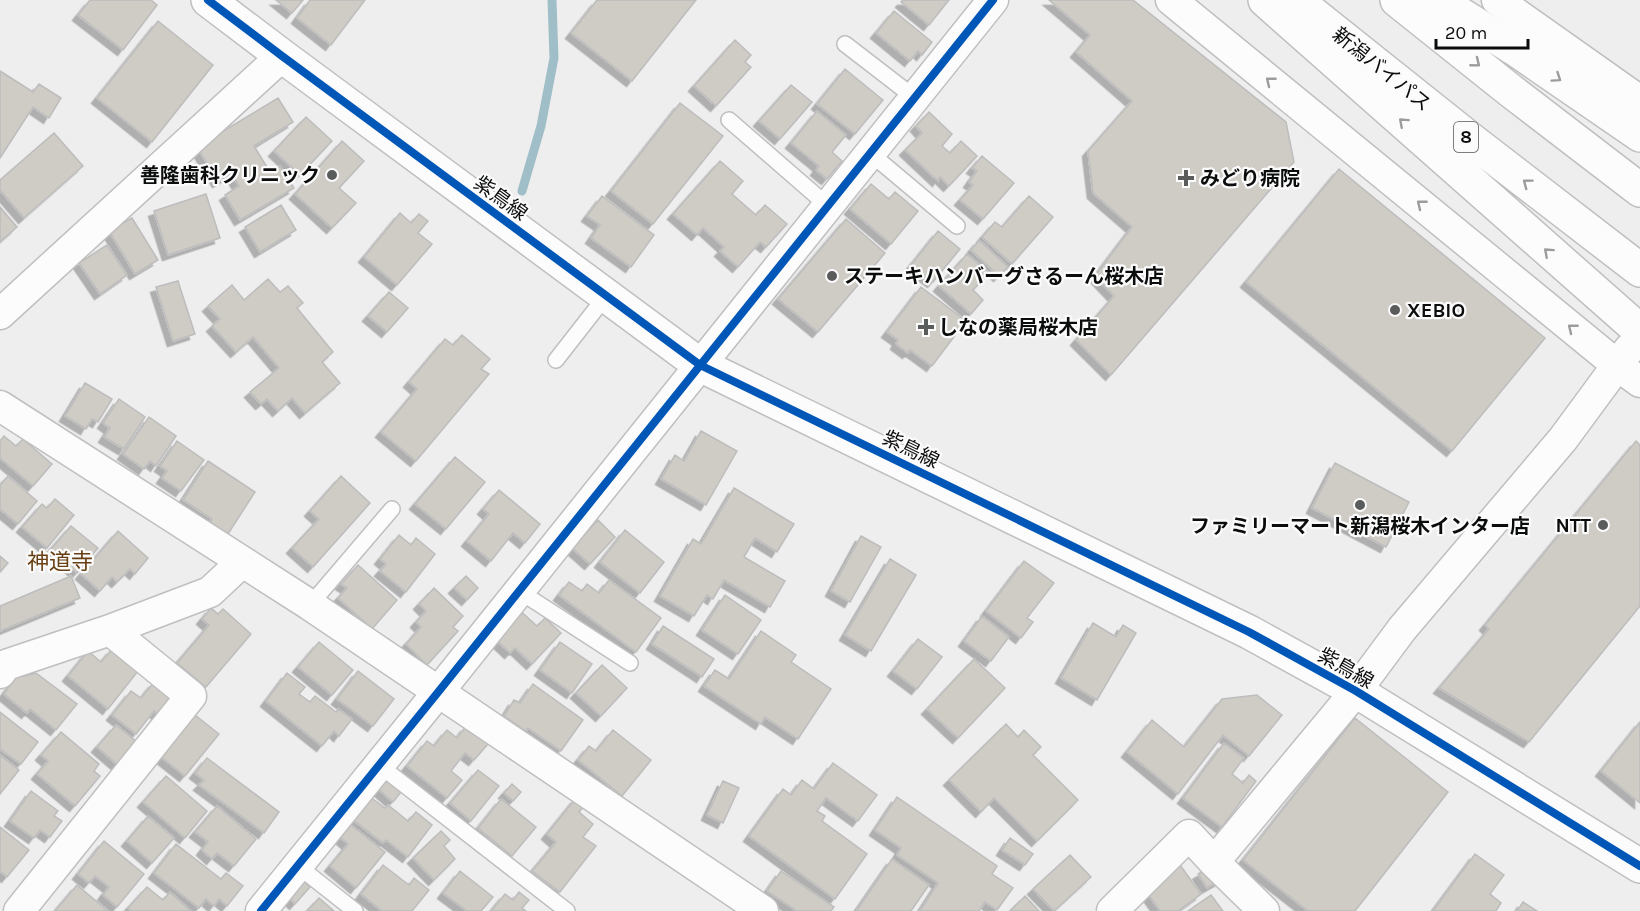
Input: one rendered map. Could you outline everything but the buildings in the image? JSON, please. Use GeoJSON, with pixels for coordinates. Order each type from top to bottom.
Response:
{"type":"FeatureCollection","features":[{"type":"Feature","properties":{"kind":"main road","name":"紫鳥線"},"geometry":{"type":"LineString","coordinates":[[208,0],[700,365],[1249,632],[1356,691],[1640,866]]}},
{"type":"Feature","properties":{"kind":"main road"},"geometry":{"type":"LineString","coordinates":[[1264,0],[1632,356]]}},
{"type":"Feature","properties":{"kind":"main road","name":"新潟バイパス"},"geometry":{"type":"LineString","coordinates":[[1296,0],[1470,139],[1640,270]]}},
{"type":"Feature","properties":{"kind":"main road"},"geometry":{"type":"LineString","coordinates":[[1398,0],[1640,190]]}},
{"type":"Feature","properties":{"kind":"main road"},"geometry":{"type":"LineString","coordinates":[[1438,0],[1515,49],[1640,135]]}},
{"type":"Feature","properties":{"kind":"street"},"geometry":{"type":"LineString","coordinates":[[261,911],[993,0]]}},
{"type":"Feature","properties":{"kind":"street"},"geometry":{"type":"LineString","coordinates":[[1171,0],[1632,356],[1402,629],[1356,691],[1214,862]]}},
{"type":"Feature","properties":{"kind":"street"},"geometry":{"type":"LineString","coordinates":[[1497,0],[1640,102]]}},
{"type":"Feature","properties":{"kind":"street"},"geometry":{"type":"LineString","coordinates":[[0,314],[282,56]]}},
{"type":"Feature","properties":{"kind":"street"},"geometry":{"type":"LineString","coordinates":[[0,406],[310,605],[763,911]]}},
{"type":"Feature","properties":{"kind":"street"},"geometry":{"type":"LineString","coordinates":[[0,673],[6,665],[110,630],[210,592],[242,562]]}},
{"type":"Feature","properties":{"kind":"street"},"geometry":{"type":"LineString","coordinates":[[19,911],[191,696],[110,630]]}},
{"type":"Feature","properties":{"kind":"street"},"geometry":{"type":"LineString","coordinates":[[1112,911],[1189,835],[1264,911]]}},
{"type":"Feature","properties":{"kind":"lane"},"geometry":{"type":"LineString","coordinates":[[845,44],[915,98]]}},
{"type":"Feature","properties":{"kind":"lane"},"geometry":{"type":"LineString","coordinates":[[729,120],[828,206]]}},
{"type":"Feature","properties":{"kind":"lane"},"geometry":{"type":"LineString","coordinates":[[870,153],[957,226]]}},
{"type":"Feature","properties":{"kind":"lane"},"geometry":{"type":"LineString","coordinates":[[556,360],[606,296]]}},
{"type":"Feature","properties":{"kind":"lane"},"geometry":{"type":"LineString","coordinates":[[310,605],[392,509]]}},
{"type":"Feature","properties":{"kind":"lane"},"geometry":{"type":"LineString","coordinates":[[519,591],[630,663]]}},
{"type":"Feature","properties":{"kind":"lane"},"geometry":{"type":"LineString","coordinates":[[379,765],[567,911]]}},
{"type":"Feature","properties":{"kind":"lane"},"geometry":{"type":"LineString","coordinates":[[298,866],[355,911]]}},
{"type":"Feature","properties":{"kind":"waterway"},"geometry":{"type":"LineString","coordinates":[[522,191],[541,126],[554,58],[552,0]]}},
{"type":"Feature","properties":{"kind":"cycle path"},"geometry":{"type":"LineString","coordinates":[[208,0],[700,365],[1249,632],[1356,691],[1640,866]]}},
{"type":"Feature","properties":{"kind":"cycle path"},"geometry":{"type":"LineString","coordinates":[[261,911],[993,0]]}},
{"type":"Feature","properties":{"kind":"place","name":"善隆歯科クリニック"},"geometry":{"type":"Point","coordinates":[332,175]}},
{"type":"Feature","properties":{"kind":"place","name":"みどり病院"},"geometry":{"type":"Point","coordinates":[1186,178]}},
{"type":"Feature","properties":{"kind":"place","name":"ステーキハンバーグさるーん桜木店"},"geometry":{"type":"Point","coordinates":[832,276]}},
{"type":"Feature","properties":{"kind":"place","name":"XEBIO"},"geometry":{"type":"Point","coordinates":[1395,310]}},
{"type":"Feature","properties":{"kind":"place","name":"しなの薬局桜木店"},"geometry":{"type":"Point","coordinates":[926,327]}},
{"type":"Feature","properties":{"kind":"place","name":"ファミリーマート新潟桜木インター店"},"geometry":{"type":"Point","coordinates":[1360,505]}},
{"type":"Feature","properties":{"kind":"place","name":"NTT"},"geometry":{"type":"Point","coordinates":[1603,525]}},
{"type":"Feature","properties":{"kind":"district","name":"神道寺"},"geometry":{"type":"Point","coordinates":[60,561]}}]}
